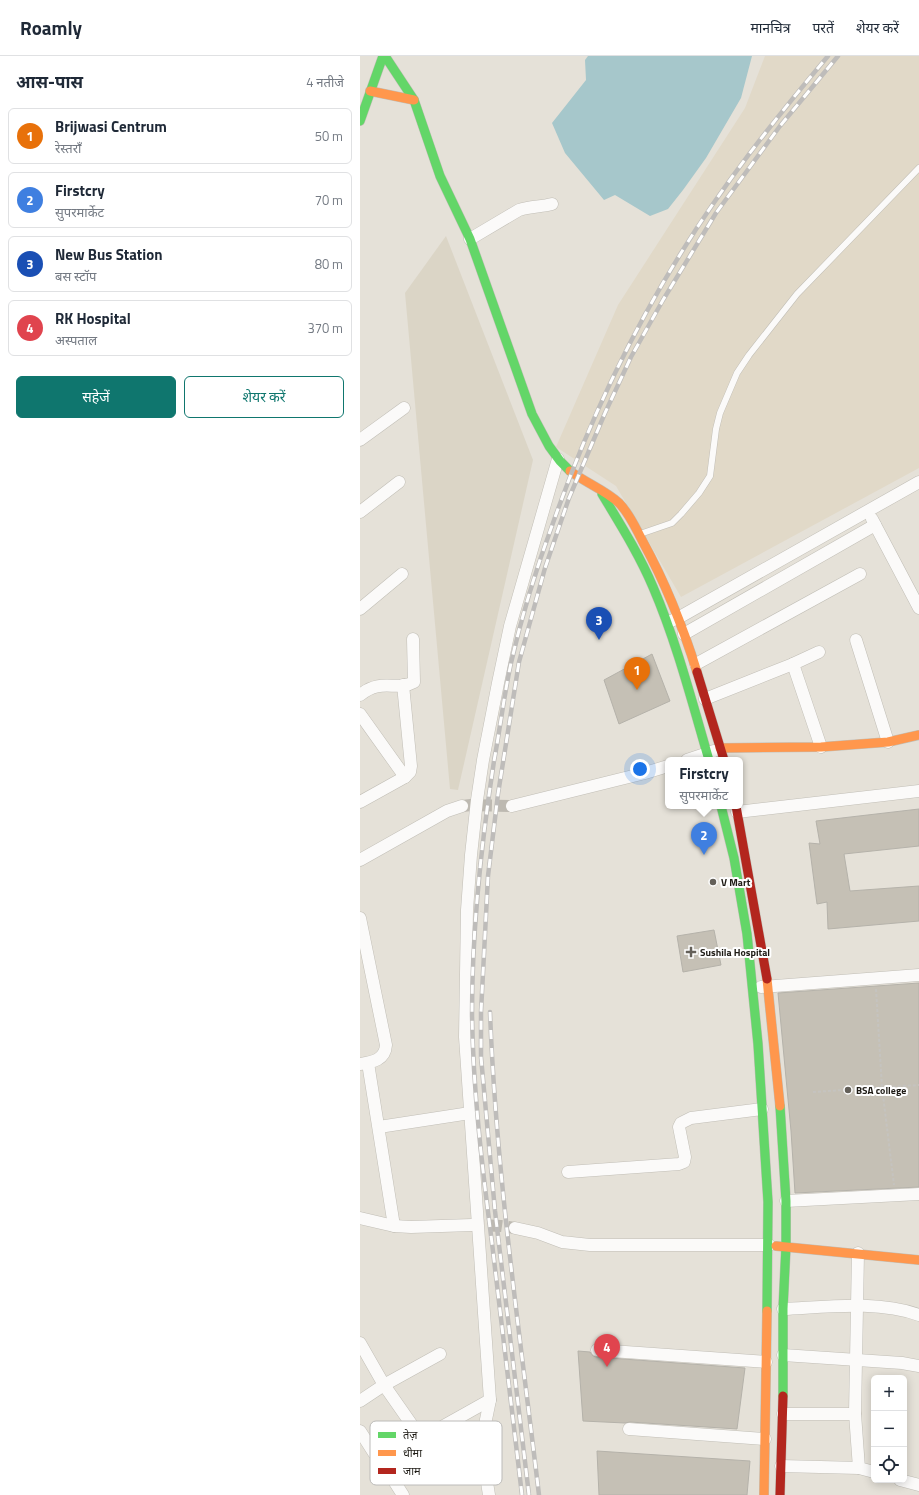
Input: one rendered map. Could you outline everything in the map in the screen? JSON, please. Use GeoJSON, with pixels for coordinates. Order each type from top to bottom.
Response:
{"type":"FeatureCollection","features":[{"type":"Feature","properties":{"kind":"main road"},"geometry":{"type":"LineString","coordinates":[[360,121],[384,56]]}},
{"type":"Feature","properties":{"kind":"main road"},"geometry":{"type":"LineString","coordinates":[[384,56],[414,100],[440,176],[470,239],[532,414],[542,438],[558,459],[572,472],[599,488],[618,502],[626,511],[668,591],[673,621],[708,757]]}},
{"type":"Feature","properties":{"kind":"main road"},"geometry":{"type":"LineString","coordinates":[[402,63],[441,150]]}},
{"type":"Feature","properties":{"kind":"main road"},"geometry":{"type":"LineString","coordinates":[[370,91],[414,100]]}},
{"type":"Feature","properties":{"kind":"main road"},"geometry":{"type":"LineString","coordinates":[[452,179],[457,209]]}},
{"type":"Feature","properties":{"kind":"main road"},"geometry":{"type":"LineString","coordinates":[[599,488],[673,621],[684,634],[696,664],[723,757]]}},
{"type":"Feature","properties":{"kind":"main road"},"geometry":{"type":"LineString","coordinates":[[720,748],[821,747],[888,742],[919,735]]}},
{"type":"Feature","properties":{"kind":"main road"},"geometry":{"type":"LineString","coordinates":[[722,809],[734,858],[747,934],[758,1044],[768,1202],[769,1245],[764,1495]]}},
{"type":"Feature","properties":{"kind":"main road"},"geometry":{"type":"LineString","coordinates":[[736,809],[768,987],[782,1132],[786,1201],[786,1246],[783,1309],[783,1414],[780,1495]]}},
{"type":"Feature","properties":{"kind":"main road"},"geometry":{"type":"LineString","coordinates":[[769,1245],[919,1260]]}},
{"type":"Feature","properties":{"kind":"street"},"geometry":{"type":"LineString","coordinates":[[470,239],[526,207],[552,204]]}},
{"type":"Feature","properties":{"kind":"street"},"geometry":{"type":"LineString","coordinates":[[360,440],[404,408]]}},
{"type":"Feature","properties":{"kind":"street"},"geometry":{"type":"LineString","coordinates":[[486,1421],[490,1400],[476,1219],[465,1037],[467,910],[471,855],[483,760],[510,626],[558,459]]}},
{"type":"Feature","properties":{"kind":"street"},"geometry":{"type":"LineString","coordinates":[[360,512],[399,482]]}},
{"type":"Feature","properties":{"kind":"street"},"geometry":{"type":"LineString","coordinates":[[673,621],[919,482]]}},
{"type":"Feature","properties":{"kind":"street"},"geometry":{"type":"LineString","coordinates":[[868,511],[919,608]]}},
{"type":"Feature","properties":{"kind":"street"},"geometry":{"type":"LineString","coordinates":[[684,634],[875,525]]}},
{"type":"Feature","properties":{"kind":"street"},"geometry":{"type":"LineString","coordinates":[[360,609],[402,574]]}},
{"type":"Feature","properties":{"kind":"street"},"geometry":{"type":"LineString","coordinates":[[696,664],[860,574]]}},
{"type":"Feature","properties":{"kind":"street"},"geometry":{"type":"LineString","coordinates":[[360,695],[368,688],[375,686],[402,685],[414,682],[413,638]]}},
{"type":"Feature","properties":{"kind":"street"},"geometry":{"type":"LineString","coordinates":[[856,640],[888,742]]}},
{"type":"Feature","properties":{"kind":"street"},"geometry":{"type":"LineString","coordinates":[[705,699],[819,652]]}},
{"type":"Feature","properties":{"kind":"street"},"geometry":{"type":"LineString","coordinates":[[793,664],[821,747]]}},
{"type":"Feature","properties":{"kind":"street"},"geometry":{"type":"LineString","coordinates":[[360,802],[405,777],[410,772],[411,766],[402,685]]}},
{"type":"Feature","properties":{"kind":"street"},"geometry":{"type":"LineString","coordinates":[[360,714],[405,777]]}},
{"type":"Feature","properties":{"kind":"street"},"geometry":{"type":"LineString","coordinates":[[708,757],[720,748]]}},
{"type":"Feature","properties":{"kind":"street"},"geometry":{"type":"LineString","coordinates":[[512,806],[665,767]]}},
{"type":"Feature","properties":{"kind":"street"},"geometry":{"type":"LineString","coordinates":[[743,808],[919,791]]}},
{"type":"Feature","properties":{"kind":"street"},"geometry":{"type":"LineString","coordinates":[[360,860],[447,811],[462,806]]}},
{"type":"Feature","properties":{"kind":"street"},"geometry":{"type":"LineString","coordinates":[[360,918],[386,1045],[384,1056],[379,1060],[364,1063],[379,1127],[394,1226]]}},
{"type":"Feature","properties":{"kind":"street"},"geometry":{"type":"LineString","coordinates":[[752,988],[919,974]]}},
{"type":"Feature","properties":{"kind":"street"},"geometry":{"type":"LineString","coordinates":[[568,1172],[679,1164],[684,1162],[685,1157],[680,1133],[681,1123],[701,1116],[762,1109]]}},
{"type":"Feature","properties":{"kind":"street"},"geometry":{"type":"LineString","coordinates":[[379,1127],[470,1114]]}},
{"type":"Feature","properties":{"kind":"street"},"geometry":{"type":"LineString","coordinates":[[786,1201],[896,1194],[919,1194]]}},
{"type":"Feature","properties":{"kind":"street"},"geometry":{"type":"LineString","coordinates":[[360,1218],[394,1226],[411,1227],[472,1225]]}},
{"type":"Feature","properties":{"kind":"street"},"geometry":{"type":"LineString","coordinates":[[515,1228],[538,1233],[562,1242],[590,1245],[769,1245]]}},
{"type":"Feature","properties":{"kind":"street"},"geometry":{"type":"LineString","coordinates":[[858,1253],[855,1414],[858,1468]]}},
{"type":"Feature","properties":{"kind":"street"},"geometry":{"type":"LineString","coordinates":[[783,1309],[858,1305],[907,1311],[919,1315]]}},
{"type":"Feature","properties":{"kind":"street"},"geometry":{"type":"LineString","coordinates":[[360,1343],[384,1384],[409,1421]]}},
{"type":"Feature","properties":{"kind":"street"},"geometry":{"type":"LineString","coordinates":[[597,1350],[766,1362]]}},
{"type":"Feature","properties":{"kind":"street"},"geometry":{"type":"LineString","coordinates":[[360,1401],[384,1384],[440,1354]]}},
{"type":"Feature","properties":{"kind":"street"},"geometry":{"type":"LineString","coordinates":[[783,1355],[902,1363],[919,1366]]}},
{"type":"Feature","properties":{"kind":"street"},"geometry":{"type":"LineString","coordinates":[[452,1421],[490,1400]]}},
{"type":"Feature","properties":{"kind":"street"},"geometry":{"type":"LineString","coordinates":[[783,1414],[855,1414]]}},
{"type":"Feature","properties":{"kind":"street"},"geometry":{"type":"LineString","coordinates":[[629,1429],[765,1439]]}},
{"type":"Feature","properties":{"kind":"street"},"geometry":{"type":"LineString","coordinates":[[360,1431],[370,1448]]}},
{"type":"Feature","properties":{"kind":"street"},"geometry":{"type":"LineString","coordinates":[[781,1466],[858,1468],[871,1471]]}},
{"type":"Feature","properties":{"kind":"street"},"geometry":{"type":"LineString","coordinates":[[907,1482],[919,1485]]}},
{"type":"Feature","properties":{"kind":"street"},"geometry":{"type":"LineString","coordinates":[[397,1485],[404,1495]]}},
{"type":"Feature","properties":{"kind":"street"},"geometry":{"type":"LineString","coordinates":[[487,1485],[489,1495]]}},
{"type":"Feature","properties":{"kind":"lane"},"geometry":{"type":"LineString","coordinates":[[639,534],[672,523],[699,493],[710,476],[716,429],[720,413],[737,373],[749,355],[797,294],[919,168]]}},
{"type":"Feature","properties":{"kind":"path"},"geometry":{"type":"LineString","coordinates":[[875,978],[882,1087],[896,1194]]}},
{"type":"Feature","properties":{"kind":"path"},"geometry":{"type":"LineString","coordinates":[[813,1092],[919,1085]]}},
{"type":"Feature","properties":{"kind":"shaded area"},"geometry":{"type":"Polygon","coordinates":[[[765,56],[919,56],[919,468],[681,597],[616,486],[556,447],[618,305],[745,108],[765,56]]]}},
{"type":"Feature","properties":{"kind":"shaded area"},"geometry":{"type":"Polygon","coordinates":[[[446,236],[533,460],[458,790],[450,789],[405,293],[446,236]]]}},
{"type":"Feature","properties":{"kind":"water"},"geometry":{"type":"Polygon","coordinates":[[[588,56],[752,56],[741,98],[706,158],[668,209],[650,216],[615,195],[604,200],[565,153],[552,123],[586,80],[585,60],[588,56]]]}},
{"type":"Feature","properties":{"kind":"building"},"geometry":{"type":"Polygon","coordinates":[[[652,654],[670,701],[619,724],[604,680],[652,654]]]}},
{"type":"Feature","properties":{"kind":"building"},"geometry":{"type":"Polygon","coordinates":[[[919,809],[919,846],[844,854],[850,891],[919,886],[919,921],[828,929],[827,902],[817,904],[809,843],[820,844],[816,821],[919,809]]]}},
{"type":"Feature","properties":{"kind":"building"},"geometry":{"type":"Polygon","coordinates":[[[714,930],[721,965],[683,972],[677,936],[714,930]]]}},
{"type":"Feature","properties":{"kind":"building","name":"BSA college"},"geometry":{"type":"Polygon","coordinates":[[[919,983],[919,1187],[795,1193],[791,1131],[778,993],[919,983]]]}},
{"type":"Feature","properties":{"kind":"building"},"geometry":{"type":"Polygon","coordinates":[[[578,1351],[590,1352],[596,1357],[745,1368],[737,1429],[630,1422],[583,1421],[578,1351]]]}},
{"type":"Feature","properties":{"kind":"building"},"geometry":{"type":"Polygon","coordinates":[[[597,1451],[750,1461],[747,1495],[599,1495],[597,1451]]]}},
{"type":"Feature","properties":{"kind":"tunnel"},"geometry":{"type":"LineString","coordinates":[[462,806],[512,806]]}},
{"type":"Feature","properties":{"kind":"tunnel"},"geometry":{"type":"LineString","coordinates":[[472,1225],[515,1228]]}},
{"type":"Feature","properties":{"kind":"railway"},"geometry":{"type":"LineString","coordinates":[[522,1495],[476,1100],[472,1014],[472,982],[481,856],[494,761],[511,663],[535,575],[579,453],[626,351],[643,318],[697,227],[732,177],[828,56]]}},
{"type":"Feature","properties":{"kind":"railway"},"geometry":{"type":"LineString","coordinates":[[529,1495],[495,1211],[481,1057],[481,1012],[488,876],[498,794],[519,662],[545,568],[569,498],[605,413],[631,357],[663,300],[716,213],[780,126],[838,56]]}},
{"type":"Feature","properties":{"kind":"railway"},"geometry":{"type":"LineString","coordinates":[[490,1012],[493,1073],[503,1194],[539,1495]]}},
{"type":"Feature","properties":{"kind":"traffic: fast"},"geometry":{"type":"LineString","coordinates":[[360,121],[383,56]]}},
{"type":"Feature","properties":{"kind":"traffic: fast"},"geometry":{"type":"LineString","coordinates":[[385,56],[414,100],[440,176],[470,239],[532,414],[549,446],[560,461],[570,471]]}},
{"type":"Feature","properties":{"kind":"traffic: fast"},"geometry":{"type":"LineString","coordinates":[[602,494],[642,563],[662,608],[684,673],[708,757]]}},
{"type":"Feature","properties":{"kind":"traffic: fast"},"geometry":{"type":"LineString","coordinates":[[722,809],[734,858],[747,934],[758,1044],[768,1202],[767,1311]]}},
{"type":"Feature","properties":{"kind":"traffic: fast"},"geometry":{"type":"LineString","coordinates":[[780,1106],[786,1201],[786,1246],[783,1309],[783,1396]]}},
{"type":"Feature","properties":{"kind":"traffic: slow"},"geometry":{"type":"LineString","coordinates":[[370,91],[414,100]]}},
{"type":"Feature","properties":{"kind":"traffic: slow"},"geometry":{"type":"LineString","coordinates":[[570,471],[614,498],[630,517],[667,590],[680,622],[697,672]]}},
{"type":"Feature","properties":{"kind":"traffic: slow"},"geometry":{"type":"LineString","coordinates":[[720,748],[821,747],[888,742],[919,735]]}},
{"type":"Feature","properties":{"kind":"traffic: slow"},"geometry":{"type":"LineString","coordinates":[[767,979],[780,1106]]}},
{"type":"Feature","properties":{"kind":"traffic: slow"},"geometry":{"type":"LineString","coordinates":[[776,1246],[919,1260]]}},
{"type":"Feature","properties":{"kind":"traffic: slow"},"geometry":{"type":"LineString","coordinates":[[764,1495],[767,1311]]}},
{"type":"Feature","properties":{"kind":"traffic: jam"},"geometry":{"type":"LineString","coordinates":[[697,672],[723,757]]}},
{"type":"Feature","properties":{"kind":"traffic: jam"},"geometry":{"type":"LineString","coordinates":[[737,809],[767,979]]}},
{"type":"Feature","properties":{"kind":"traffic: jam"},"geometry":{"type":"LineString","coordinates":[[780,1495],[783,1396]]}},
{"type":"Feature","properties":{"kind":"place","name":"New Bus Station"},"geometry":{"type":"Point","coordinates":[599,640]}},
{"type":"Feature","properties":{"kind":"place","name":"Brijwasi Centrum"},"geometry":{"type":"Point","coordinates":[637,690]}},
{"type":"Feature","properties":{"kind":"place","name":"Firstcry"},"geometry":{"type":"Point","coordinates":[704,855]}},
{"type":"Feature","properties":{"kind":"place","name":"V Mart"},"geometry":{"type":"Point","coordinates":[713,882]}},
{"type":"Feature","properties":{"kind":"place","name":"Sushila Hospital"},"geometry":{"type":"Point","coordinates":[691,952]}},
{"type":"Feature","properties":{"kind":"place","name":"BSA college"},"geometry":{"type":"Point","coordinates":[848,1090]}},
{"type":"Feature","properties":{"kind":"place","name":"RK Hospital"},"geometry":{"type":"Point","coordinates":[607,1367]}}]}
